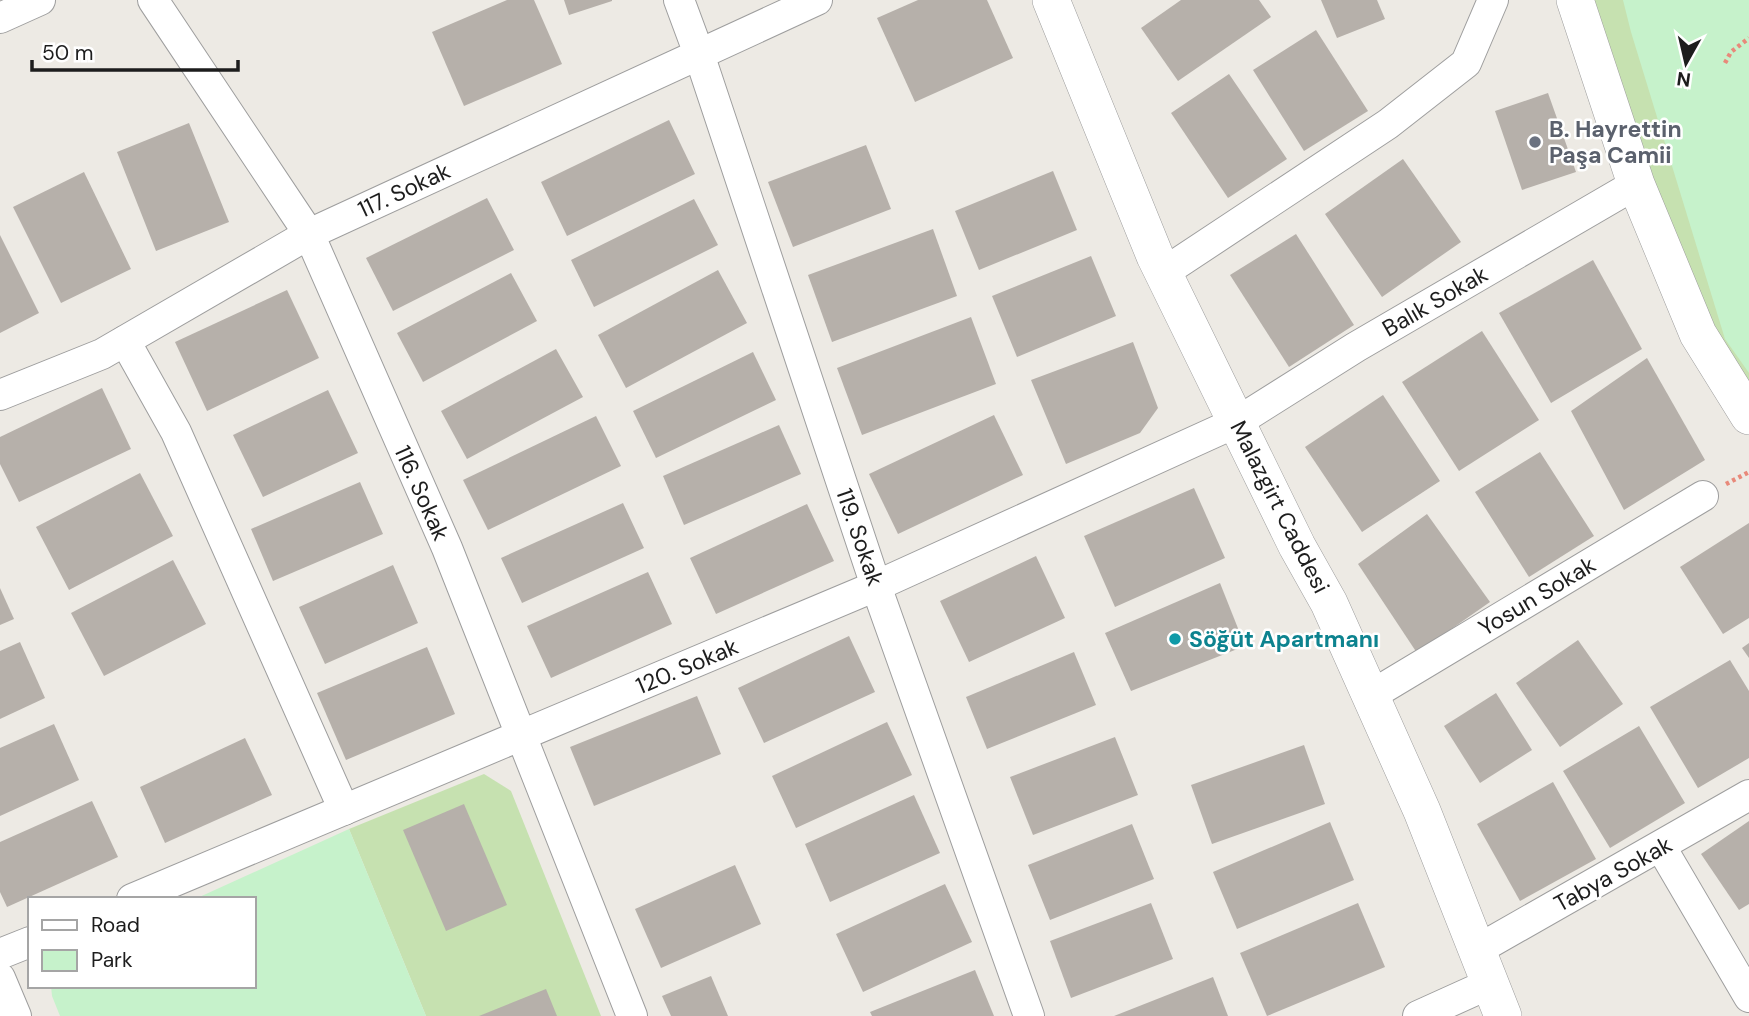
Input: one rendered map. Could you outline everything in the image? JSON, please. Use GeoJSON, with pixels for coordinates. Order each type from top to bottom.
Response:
{"type":"FeatureCollection","features":[{"type":"Feature","properties":{"kind":"street"},"geometry":{"type":"LineString","coordinates":[[0,18],[40,0]]}},
{"type":"Feature","properties":{"kind":"street","name":"116. Sokak"},"geometry":{"type":"LineString","coordinates":[[153,0],[309,234],[447,548],[632,1016]]}},
{"type":"Feature","properties":{"kind":"street","name":"119. Sokak"},"geometry":{"type":"LineString","coordinates":[[678,0],[699,54],[876,586],[1029,1016]]}},
{"type":"Feature","properties":{"kind":"street","name":"117. Sokak"},"geometry":{"type":"LineString","coordinates":[[0,395],[102,354],[309,234],[817,0]]}},
{"type":"Feature","properties":{"kind":"street","name":"Malazgirt Caddesi"},"geometry":{"type":"LineString","coordinates":[[1051,0],[1163,273],[1297,546],[1328,603],[1422,811],[1497,1000]]}},
{"type":"Feature","properties":{"kind":"street"},"geometry":{"type":"LineString","coordinates":[[1163,273],[1388,124],[1466,62],[1493,0]]}},
{"type":"Feature","properties":{"kind":"street"},"geometry":{"type":"LineString","coordinates":[[1574,0],[1636,184],[1698,334],[1749,415]]}},
{"type":"Feature","properties":{"kind":"street","name":"Balık Sokak"},"geometry":{"type":"LineString","coordinates":[[1237,422],[1356,347],[1636,184]]}},
{"type":"Feature","properties":{"kind":"street"},"geometry":{"type":"LineString","coordinates":[[125,341],[176,432],[344,810]]}},
{"type":"Feature","properties":{"kind":"street","name":"120. Sokak"},"geometry":{"type":"LineString","coordinates":[[137,897],[876,586],[1237,422]]}},
{"type":"Feature","properties":{"kind":"street","name":"Yosun Sokak"},"geometry":{"type":"LineString","coordinates":[[1370,696],[1703,496]]}},
{"type":"Feature","properties":{"kind":"street","name":"Tabya Sokak"},"geometry":{"type":"LineString","coordinates":[[1477,950],[1749,795]]}},
{"type":"Feature","properties":{"kind":"street"},"geometry":{"type":"LineString","coordinates":[[1661,847],[1749,997]]}},
{"type":"Feature","properties":{"kind":"street"},"geometry":{"type":"LineString","coordinates":[[0,954],[28,943]]}},
{"type":"Feature","properties":{"kind":"street"},"geometry":{"type":"LineString","coordinates":[[0,978],[16,1016]]}},
{"type":"Feature","properties":{"kind":"street"},"geometry":{"type":"LineString","coordinates":[[1418,1016],[1497,1000]]}},
{"type":"Feature","properties":{"kind":"path"},"geometry":{"type":"LineString","coordinates":[[1725,63],[1731,52],[1749,38]]}},
{"type":"Feature","properties":{"kind":"green space"},"geometry":{"type":"Polygon","coordinates":[[[1575,0],[1749,0],[1749,416],[1575,0]]]}},
{"type":"Feature","properties":{"kind":"green space"},"geometry":{"type":"Polygon","coordinates":[[[1623,0],[1749,0],[1749,373],[1725,339],[1623,0]]]}},
{"type":"Feature","properties":{"kind":"green space"},"geometry":{"type":"Polygon","coordinates":[[[484,774],[511,791],[601,1016],[426,1016],[349,829],[484,774]]]}},
{"type":"Feature","properties":{"kind":"green space"},"geometry":{"type":"Polygon","coordinates":[[[349,829],[426,1016],[60,1016],[51,988],[256,988],[256,897],[199,897],[349,829]]]}},
{"type":"Feature","properties":{"kind":"building"},"geometry":{"type":"Polygon","coordinates":[[[507,0],[534,0],[562,64],[464,106],[432,32],[507,0]]]}},
{"type":"Feature","properties":{"kind":"building"},"geometry":{"type":"Polygon","coordinates":[[[564,0],[612,0],[612,1],[569,15],[564,0]]]}},
{"type":"Feature","properties":{"kind":"building"},"geometry":{"type":"Polygon","coordinates":[[[918,0],[987,0],[1013,58],[915,102],[877,18],[918,0]]]}},
{"type":"Feature","properties":{"kind":"building"},"geometry":{"type":"Polygon","coordinates":[[[1181,0],[1259,0],[1271,17],[1178,81],[1141,28],[1181,0]]]}},
{"type":"Feature","properties":{"kind":"building"},"geometry":{"type":"Polygon","coordinates":[[[1321,0],[1377,0],[1385,19],[1337,38],[1321,0]]]}},
{"type":"Feature","properties":{"kind":"building"},"geometry":{"type":"Polygon","coordinates":[[[1316,30],[1368,111],[1304,151],[1253,70],[1316,30]]]}},
{"type":"Feature","properties":{"kind":"building"},"geometry":{"type":"Polygon","coordinates":[[[1229,74],[1287,159],[1228,198],[1171,113],[1229,74]]]}},
{"type":"Feature","properties":{"kind":"building","name":"B. Hayrettin Paşa Camii"},"geometry":{"type":"Polygon","coordinates":[[[1548,93],[1576,172],[1522,190],[1495,111],[1548,93]]]}},
{"type":"Feature","properties":{"kind":"building"},"geometry":{"type":"Polygon","coordinates":[[[669,120],[695,174],[567,236],[541,182],[669,120]]]}},
{"type":"Feature","properties":{"kind":"building"},"geometry":{"type":"Polygon","coordinates":[[[189,123],[229,222],[156,251],[117,152],[189,123]]]}},
{"type":"Feature","properties":{"kind":"building"},"geometry":{"type":"Polygon","coordinates":[[[866,145],[891,209],[793,247],[768,182],[866,145]]]}},
{"type":"Feature","properties":{"kind":"building"},"geometry":{"type":"Polygon","coordinates":[[[1403,159],[1461,242],[1382,297],[1325,214],[1403,159]]]}},
{"type":"Feature","properties":{"kind":"building"},"geometry":{"type":"Polygon","coordinates":[[[1053,171],[1077,230],[979,270],[955,211],[1053,171]]]}},
{"type":"Feature","properties":{"kind":"building"},"geometry":{"type":"Polygon","coordinates":[[[84,172],[131,269],[61,303],[13,207],[84,172]]]}},
{"type":"Feature","properties":{"kind":"building"},"geometry":{"type":"Polygon","coordinates":[[[487,198],[514,250],[393,311],[366,258],[487,198]]]}},
{"type":"Feature","properties":{"kind":"building"},"geometry":{"type":"Polygon","coordinates":[[[694,199],[718,245],[594,307],[571,260],[694,199]]]}},
{"type":"Feature","properties":{"kind":"building"},"geometry":{"type":"Polygon","coordinates":[[[933,229],[957,296],[832,342],[808,275],[933,229]]]}},
{"type":"Feature","properties":{"kind":"building"},"geometry":{"type":"Polygon","coordinates":[[[1296,234],[1354,325],[1289,367],[1230,275],[1296,234]]]}},
{"type":"Feature","properties":{"kind":"building"},"geometry":{"type":"Polygon","coordinates":[[[0,235],[39,313],[0,333],[0,235]]]}},
{"type":"Feature","properties":{"kind":"building"},"geometry":{"type":"Polygon","coordinates":[[[1091,256],[1116,316],[1017,357],[992,296],[1091,256]]]}},
{"type":"Feature","properties":{"kind":"building"},"geometry":{"type":"Polygon","coordinates":[[[1593,260],[1642,349],[1551,403],[1499,313],[1593,260]]]}},
{"type":"Feature","properties":{"kind":"building"},"geometry":{"type":"Polygon","coordinates":[[[718,270],[747,323],[626,388],[598,335],[718,270]]]}},
{"type":"Feature","properties":{"kind":"building"},"geometry":{"type":"Polygon","coordinates":[[[511,273],[537,321],[423,382],[397,333],[511,273]]]}},
{"type":"Feature","properties":{"kind":"building"},"geometry":{"type":"Polygon","coordinates":[[[287,290],[319,358],[207,411],[175,342],[287,290]]]}},
{"type":"Feature","properties":{"kind":"building"},"geometry":{"type":"Polygon","coordinates":[[[971,317],[996,384],[862,435],[837,368],[971,317]]]}},
{"type":"Feature","properties":{"kind":"building"},"geometry":{"type":"Polygon","coordinates":[[[1482,331],[1539,420],[1459,471],[1402,382],[1482,331]]]}},
{"type":"Feature","properties":{"kind":"building"},"geometry":{"type":"Polygon","coordinates":[[[1133,342],[1158,408],[1140,433],[1066,464],[1031,380],[1133,342]]]}},
{"type":"Feature","properties":{"kind":"building"},"geometry":{"type":"Polygon","coordinates":[[[556,349],[583,397],[467,459],[441,411],[556,349]]]}},
{"type":"Feature","properties":{"kind":"building"},"geometry":{"type":"Polygon","coordinates":[[[753,352],[776,400],[656,458],[633,411],[753,352]]]}},
{"type":"Feature","properties":{"kind":"building"},"geometry":{"type":"Polygon","coordinates":[[[1647,358],[1705,460],[1624,510],[1571,411],[1647,358]]]}},
{"type":"Feature","properties":{"kind":"building"},"geometry":{"type":"Polygon","coordinates":[[[102,388],[131,449],[19,502],[0,464],[0,437],[102,388]]]}},
{"type":"Feature","properties":{"kind":"building"},"geometry":{"type":"Polygon","coordinates":[[[328,390],[358,453],[263,497],[233,435],[328,390]]]}},
{"type":"Feature","properties":{"kind":"building"},"geometry":{"type":"Polygon","coordinates":[[[1383,395],[1440,481],[1362,532],[1305,447],[1383,395]]]}},
{"type":"Feature","properties":{"kind":"building"},"geometry":{"type":"Polygon","coordinates":[[[994,415],[1023,475],[898,534],[869,474],[994,415]]]}},
{"type":"Feature","properties":{"kind":"building"},"geometry":{"type":"Polygon","coordinates":[[[596,416],[621,466],[488,530],[463,480],[596,416]]]}},
{"type":"Feature","properties":{"kind":"building"},"geometry":{"type":"Polygon","coordinates":[[[779,425],[801,474],[684,525],[663,476],[779,425]]]}},
{"type":"Feature","properties":{"kind":"building"},"geometry":{"type":"Polygon","coordinates":[[[1540,452],[1594,536],[1529,577],[1475,492],[1540,452]]]}},
{"type":"Feature","properties":{"kind":"building"},"geometry":{"type":"Polygon","coordinates":[[[140,473],[173,536],[69,590],[36,527],[140,473]]]}},
{"type":"Feature","properties":{"kind":"building"},"geometry":{"type":"Polygon","coordinates":[[[360,482],[383,534],[273,581],[251,529],[360,482]]]}},
{"type":"Feature","properties":{"kind":"building"},"geometry":{"type":"Polygon","coordinates":[[[1194,488],[1225,558],[1115,607],[1084,536],[1194,488]]]}},
{"type":"Feature","properties":{"kind":"building"},"geometry":{"type":"Polygon","coordinates":[[[623,503],[644,548],[522,603],[501,558],[623,503]]]}},
{"type":"Feature","properties":{"kind":"building"},"geometry":{"type":"Polygon","coordinates":[[[807,504],[834,561],[716,614],[690,558],[807,504]]]}},
{"type":"Feature","properties":{"kind":"building"},"geometry":{"type":"Polygon","coordinates":[[[1427,514],[1490,602],[1417,653],[1358,564],[1427,514]]]}},
{"type":"Feature","properties":{"kind":"building"},"geometry":{"type":"Polygon","coordinates":[[[1749,523],[1749,618],[1723,634],[1680,567],[1749,523]]]}},
{"type":"Feature","properties":{"kind":"building"},"geometry":{"type":"Polygon","coordinates":[[[1036,556],[1065,618],[969,662],[940,601],[1036,556]]]}},
{"type":"Feature","properties":{"kind":"building"},"geometry":{"type":"Polygon","coordinates":[[[173,560],[206,624],[104,676],[71,613],[173,560]]]}},
{"type":"Feature","properties":{"kind":"building"},"geometry":{"type":"Polygon","coordinates":[[[393,565],[418,623],[325,664],[299,607],[393,565]]]}},
{"type":"Feature","properties":{"kind":"building"},"geometry":{"type":"Polygon","coordinates":[[[648,572],[672,624],[551,678],[527,626],[648,572]]]}},
{"type":"Feature","properties":{"kind":"building","name":"Söğüt Apartmanı"},"geometry":{"type":"Polygon","coordinates":[[[1220,583],[1245,646],[1131,691],[1105,633],[1220,583]]]}},
{"type":"Feature","properties":{"kind":"building"},"geometry":{"type":"Polygon","coordinates":[[[0,588],[14,619],[0,625],[0,588]]]}},
{"type":"Feature","properties":{"kind":"building"},"geometry":{"type":"Polygon","coordinates":[[[849,636],[875,692],[764,743],[738,688],[849,636]]]}},
{"type":"Feature","properties":{"kind":"building"},"geometry":{"type":"Polygon","coordinates":[[[1578,640],[1623,704],[1560,747],[1516,683],[1578,640]]]}},
{"type":"Feature","properties":{"kind":"building"},"geometry":{"type":"Polygon","coordinates":[[[20,642],[45,698],[0,719],[0,651],[20,642]]]}},
{"type":"Feature","properties":{"kind":"building"},"geometry":{"type":"Polygon","coordinates":[[[1749,643],[1749,658],[1742,648],[1749,643]]]}},
{"type":"Feature","properties":{"kind":"building"},"geometry":{"type":"Polygon","coordinates":[[[427,647],[455,714],[346,760],[317,693],[427,647]]]}},
{"type":"Feature","properties":{"kind":"building"},"geometry":{"type":"Polygon","coordinates":[[[1074,652],[1096,705],[987,749],[966,697],[1074,652]]]}},
{"type":"Feature","properties":{"kind":"building"},"geometry":{"type":"Polygon","coordinates":[[[1730,660],[1749,691],[1749,758],[1698,788],[1650,707],[1730,660]]]}},
{"type":"Feature","properties":{"kind":"building"},"geometry":{"type":"Polygon","coordinates":[[[1496,693],[1532,750],[1480,783],[1444,726],[1496,693]]]}},
{"type":"Feature","properties":{"kind":"building"},"geometry":{"type":"Polygon","coordinates":[[[697,696],[721,754],[594,806],[570,747],[697,696]]]}},
{"type":"Feature","properties":{"kind":"building"},"geometry":{"type":"Polygon","coordinates":[[[887,722],[912,775],[796,828],[772,776],[887,722]]]}},
{"type":"Feature","properties":{"kind":"building"},"geometry":{"type":"Polygon","coordinates":[[[54,724],[79,780],[0,816],[0,748],[54,724]]]}},
{"type":"Feature","properties":{"kind":"building"},"geometry":{"type":"Polygon","coordinates":[[[1639,726],[1685,803],[1610,848],[1563,771],[1639,726]]]}},
{"type":"Feature","properties":{"kind":"building"},"geometry":{"type":"Polygon","coordinates":[[[1115,737],[1138,795],[1033,835],[1010,777],[1115,737]]]}},
{"type":"Feature","properties":{"kind":"building"},"geometry":{"type":"Polygon","coordinates":[[[245,738],[272,795],[165,843],[140,787],[245,738]]]}},
{"type":"Feature","properties":{"kind":"building"},"geometry":{"type":"Polygon","coordinates":[[[1304,745],[1325,804],[1212,844],[1191,785],[1304,745]]]}},
{"type":"Feature","properties":{"kind":"building"},"geometry":{"type":"Polygon","coordinates":[[[1553,782],[1596,859],[1520,901],[1477,824],[1553,782]]]}},
{"type":"Feature","properties":{"kind":"building"},"geometry":{"type":"Polygon","coordinates":[[[914,795],[940,853],[830,902],[805,844],[914,795]]]}},
{"type":"Feature","properties":{"kind":"building"},"geometry":{"type":"Polygon","coordinates":[[[92,801],[118,857],[7,907],[0,892],[0,842],[92,801]]]}},
{"type":"Feature","properties":{"kind":"building"},"geometry":{"type":"Polygon","coordinates":[[[464,804],[507,905],[446,931],[403,830],[464,804]]]}},
{"type":"Feature","properties":{"kind":"building"},"geometry":{"type":"Polygon","coordinates":[[[1749,821],[1749,904],[1739,910],[1701,854],[1749,821]]]}},
{"type":"Feature","properties":{"kind":"building"},"geometry":{"type":"Polygon","coordinates":[[[1330,822],[1354,880],[1237,929],[1213,872],[1330,822]]]}},
{"type":"Feature","properties":{"kind":"building"},"geometry":{"type":"Polygon","coordinates":[[[1132,824],[1154,879],[1050,920],[1028,865],[1132,824]]]}},
{"type":"Feature","properties":{"kind":"building"},"geometry":{"type":"Polygon","coordinates":[[[735,865],[761,924],[661,968],[635,909],[735,865]]]}},
{"type":"Feature","properties":{"kind":"building"},"geometry":{"type":"Polygon","coordinates":[[[945,884],[972,942],[863,992],[836,934],[945,884]]]}},
{"type":"Feature","properties":{"kind":"building"},"geometry":{"type":"Polygon","coordinates":[[[1151,903],[1173,959],[1071,998],[1050,941],[1151,903]]]}},
{"type":"Feature","properties":{"kind":"building"},"geometry":{"type":"Polygon","coordinates":[[[1358,903],[1385,967],[1267,1016],[1240,953],[1358,903]]]}},
{"type":"Feature","properties":{"kind":"building"},"geometry":{"type":"Polygon","coordinates":[[[975,970],[994,1016],[872,1016],[870,1012],[975,970]]]}},
{"type":"Feature","properties":{"kind":"building"},"geometry":{"type":"Polygon","coordinates":[[[711,976],[728,1016],[671,1016],[662,996],[711,976]]]}},
{"type":"Feature","properties":{"kind":"building"},"geometry":{"type":"Polygon","coordinates":[[[1213,977],[1228,1016],[1114,1016],[1213,977]]]}},
{"type":"Feature","properties":{"kind":"building"},"geometry":{"type":"Polygon","coordinates":[[[546,989],[557,1016],[479,1016],[546,989]]]}},
{"type":"Feature","properties":{"kind":"place","name":"B. Hayrettin Paşa Camii"},"geometry":{"type":"Point","coordinates":[1535,142]}},
{"type":"Feature","properties":{"kind":"place","name":"Söğüt Apartmanı"},"geometry":{"type":"Point","coordinates":[1175,639]}}]}
